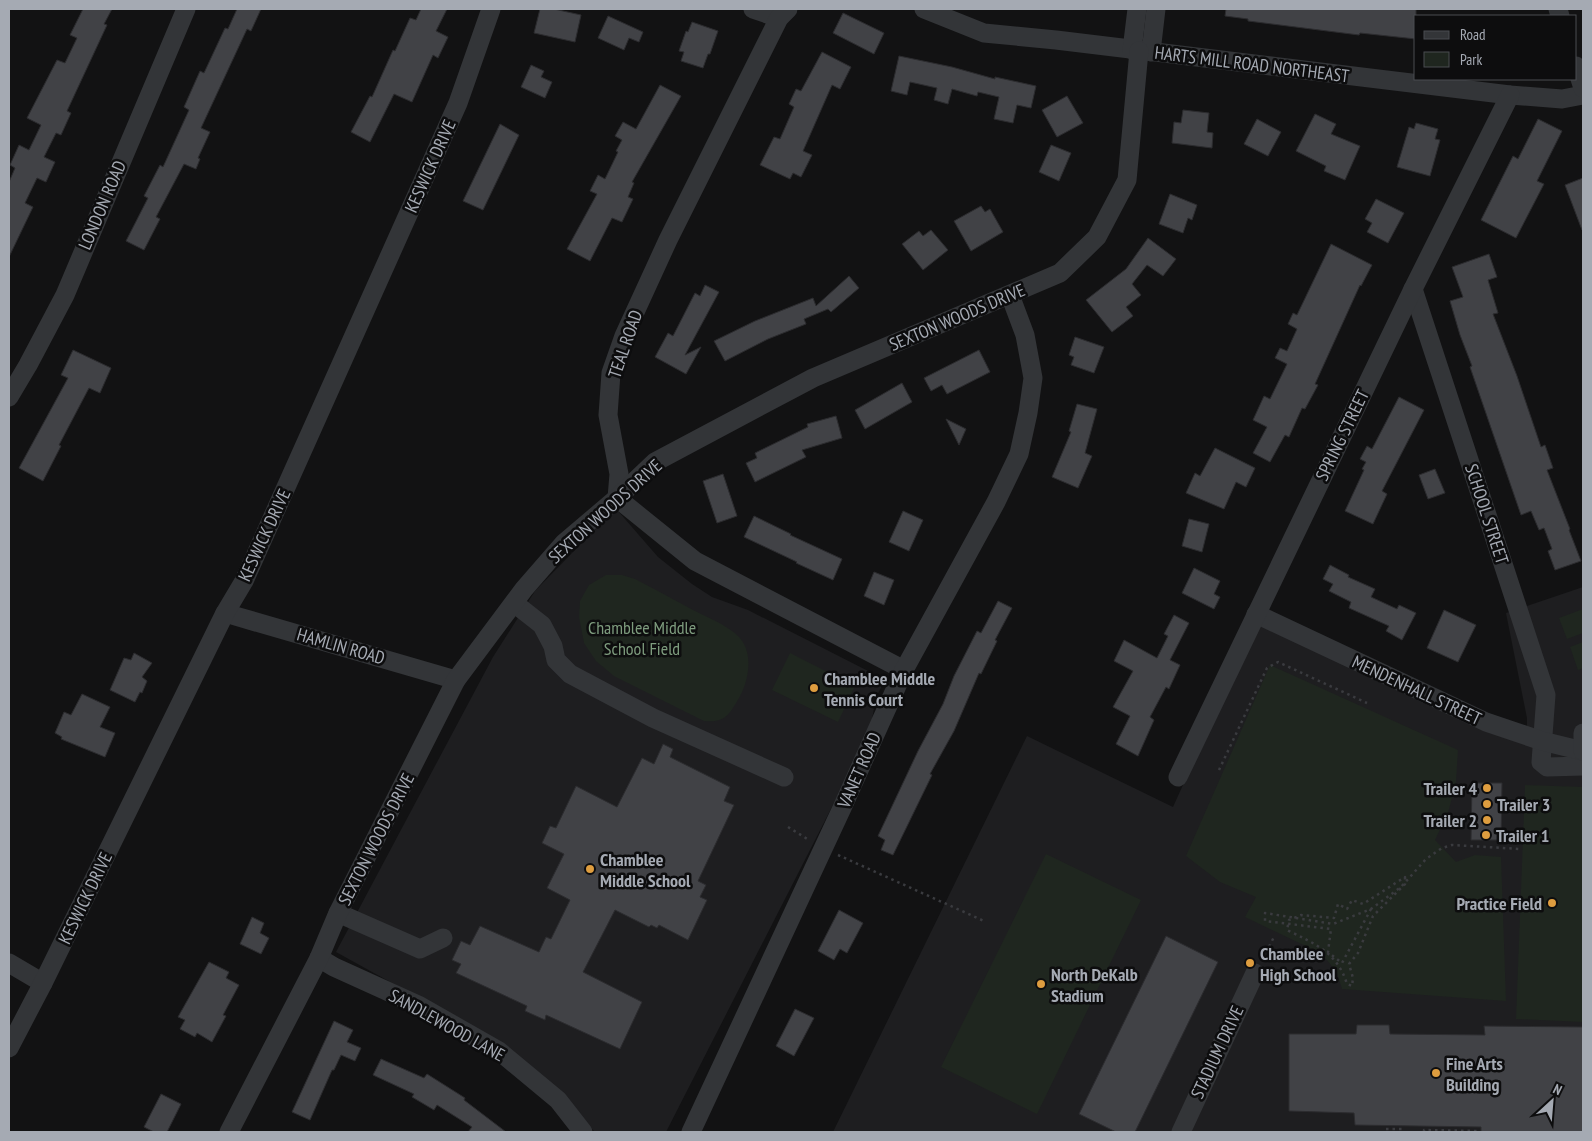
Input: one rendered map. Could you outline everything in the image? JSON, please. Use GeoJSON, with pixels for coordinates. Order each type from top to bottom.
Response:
{"type":"FeatureCollection","features":[{"type":"Feature","properties":{"kind":"street","name":"LONDON ROAD"},"geometry":{"type":"LineString","coordinates":[[9,397],[65,295],[186,9]]}},
{"type":"Feature","properties":{"kind":"street","name":"KESWICK DRIVE"},"geometry":{"type":"LineString","coordinates":[[9,1048],[43,984],[225,613],[244,582],[458,103],[491,9]]}},
{"type":"Feature","properties":{"kind":"street"},"geometry":{"type":"LineString","coordinates":[[753,9],[783,14]]}},
{"type":"Feature","properties":{"kind":"street","name":"HARTS MILL ROAD NORTHEAST"},"geometry":{"type":"LineString","coordinates":[[924,9],[984,32],[1510,95],[1562,100],[1583,95]]}},
{"type":"Feature","properties":{"kind":"street"},"geometry":{"type":"LineString","coordinates":[[1137,9],[1141,51]]}},
{"type":"Feature","properties":{"kind":"street"},"geometry":{"type":"LineString","coordinates":[[1141,51],[1156,9]]}},
{"type":"Feature","properties":{"kind":"street","name":"TEAL ROAD"},"geometry":{"type":"LineString","coordinates":[[617,498],[619,474],[608,415],[611,373],[624,336],[668,240],[783,14]]}},
{"type":"Feature","properties":{"kind":"street","name":"SEXTON WOODS DRIVE"},"geometry":{"type":"LineString","coordinates":[[230,1132],[319,958],[338,913],[456,680],[524,590],[564,543],[617,498],[655,462],[813,378],[1060,273],[1097,237],[1127,180],[1141,51]]}},
{"type":"Feature","properties":{"kind":"street"},"geometry":{"type":"LineString","coordinates":[[1577,69],[1583,88]]}},
{"type":"Feature","properties":{"kind":"street","name":"SPRING STREET"},"geometry":{"type":"LineString","coordinates":[[1178,777],[1413,289],[1510,95]]}},
{"type":"Feature","properties":{"kind":"street","name":"SCHOOL STREET"},"geometry":{"type":"LineString","coordinates":[[1413,289],[1546,695],[1541,762],[1547,767],[1583,766]]}},
{"type":"Feature","properties":{"kind":"street","name":"VANET ROAD"},"geometry":{"type":"LineString","coordinates":[[691,1132],[904,670],[996,502],[1018,454],[1028,414],[1033,378],[1025,336],[1010,295]]}},
{"type":"Feature","properties":{"kind":"street"},"geometry":{"type":"LineString","coordinates":[[617,498],[695,562],[904,670]]}},
{"type":"Feature","properties":{"kind":"street"},"geometry":{"type":"LineString","coordinates":[[514,603],[542,625],[553,646],[556,660],[570,674],[653,718],[784,777]]}},
{"type":"Feature","properties":{"kind":"street","name":"HAMLIN ROAD"},"geometry":{"type":"LineString","coordinates":[[225,613],[456,680]]}},
{"type":"Feature","properties":{"kind":"street","name":"MENDENHALL STREET"},"geometry":{"type":"LineString","coordinates":[[1256,614],[1486,722],[1542,741],[1583,742]]}},
{"type":"Feature","properties":{"kind":"street"},"geometry":{"type":"LineString","coordinates":[[338,913],[420,949],[443,938]]}},
{"type":"Feature","properties":{"kind":"street","name":"SANDLEWOOD LANE"},"geometry":{"type":"LineString","coordinates":[[319,958],[334,967],[420,1006],[499,1051],[558,1100],[583,1132]]}},
{"type":"Feature","properties":{"kind":"street"},"geometry":{"type":"LineString","coordinates":[[9,963],[43,984]]}},
{"type":"Feature","properties":{"kind":"street","name":"STADIUM DRIVE"},"geometry":{"type":"LineString","coordinates":[[1181,1132],[1255,973]]}},
{"type":"Feature","properties":{"kind":"path"},"geometry":{"type":"LineString","coordinates":[[1219,770],[1267,668],[1278,662],[1367,703]]}},
{"type":"Feature","properties":{"kind":"path"},"geometry":{"type":"LineString","coordinates":[[1355,697],[1358,692]]}},
{"type":"Feature","properties":{"kind":"path"},"geometry":{"type":"LineString","coordinates":[[788,828],[814,843]]}},
{"type":"Feature","properties":{"kind":"path"},"geometry":{"type":"LineString","coordinates":[[1405,883],[1405,877],[1363,904],[1352,900],[1347,909],[1338,904],[1334,918],[1301,915],[1289,920],[1287,930],[1323,947],[1343,972],[1347,984],[1352,986],[1353,978],[1349,964],[1358,954],[1373,916],[1405,883],[1426,859],[1442,848],[1452,845],[1520,849]]}},
{"type":"Feature","properties":{"kind":"path"},"geometry":{"type":"LineString","coordinates":[[837,854],[984,922]]}},
{"type":"Feature","properties":{"kind":"path"},"geometry":{"type":"LineString","coordinates":[[1371,909],[1342,963],[1328,952],[1331,929],[1265,921],[1265,913],[1333,924],[1371,909],[1405,883]]}},
{"type":"Feature","properties":{"kind":"path"},"geometry":{"type":"LineString","coordinates":[[1255,973],[1275,935]]}},
{"type":"Feature","properties":{"kind":"path"},"geometry":{"type":"LineString","coordinates":[[1386,1129],[1402,1129],[1402,1132]]}},
{"type":"Feature","properties":{"kind":"path"},"geometry":{"type":"LineString","coordinates":[[1424,1132],[1424,1130],[1480,1131]]}},
{"type":"Feature","properties":{"kind":"shaded area","name":"Chamblee Middle School"},"geometry":{"type":"Polygon","coordinates":[[[618,511],[658,557],[692,584],[712,597],[748,610],[874,674],[883,684],[876,697],[871,725],[837,797],[666,1132],[595,1132],[550,1086],[477,1030],[336,952],[493,657],[535,591],[611,513],[618,511]]]}},
{"type":"Feature","properties":{"kind":"shaded area","name":"Chamblee High School"},"geometry":{"type":"Polygon","coordinates":[[[1583,587],[1583,1132],[833,1132],[1027,736],[1173,807],[1264,606],[1319,641],[1484,716],[1527,727],[1527,718],[1506,613],[1583,587]]]}},
{"type":"Feature","properties":{"kind":"green space","name":"Chamblee Middle School Field"},"geometry":{"type":"Polygon","coordinates":[[[606,575],[622,575],[635,579],[724,625],[739,637],[747,651],[747,675],[739,698],[726,717],[717,721],[704,721],[614,676],[596,661],[584,643],[579,617],[580,601],[589,585],[606,575]]]}},
{"type":"Feature","properties":{"kind":"green space"},"geometry":{"type":"Polygon","coordinates":[[[1583,609],[1583,633],[1567,639],[1559,618],[1583,609]]]}},
{"type":"Feature","properties":{"kind":"green space"},"geometry":{"type":"Polygon","coordinates":[[[1583,642],[1583,668],[1578,670],[1570,647],[1583,642]]]}},
{"type":"Feature","properties":{"kind":"green space","name":"Chamblee Middle Tennis Court"},"geometry":{"type":"Polygon","coordinates":[[[790,653],[855,686],[838,722],[772,690],[790,653]]]}},
{"type":"Feature","properties":{"kind":"green space"},"geometry":{"type":"Polygon","coordinates":[[[1270,665],[1458,750],[1456,782],[1448,813],[1435,840],[1456,862],[1475,855],[1501,857],[1506,1001],[1342,989],[1337,973],[1327,960],[1312,949],[1245,917],[1256,897],[1220,882],[1186,856],[1270,665]]]}},
{"type":"Feature","properties":{"kind":"green space","name":"Practice Field"},"geometry":{"type":"Polygon","coordinates":[[[1525,785],[1583,787],[1583,1022],[1516,1019],[1525,785]]]}},
{"type":"Feature","properties":{"kind":"green space","name":"North DeKalb Stadium"},"geometry":{"type":"Polygon","coordinates":[[[1046,854],[1141,900],[1037,1114],[941,1067],[1046,854]]]}},
{"type":"Feature","properties":{"kind":"building"},"geometry":{"type":"Polygon","coordinates":[[[83,9],[112,9],[104,24],[107,25],[67,111],[71,113],[61,135],[56,133],[44,157],[55,162],[46,182],[37,178],[25,203],[33,207],[9,257],[9,182],[15,168],[10,165],[19,145],[29,150],[41,125],[27,118],[57,60],[65,63],[77,38],[70,35],[83,9]]]}},
{"type":"Feature","properties":{"kind":"building"},"geometry":{"type":"Polygon","coordinates":[[[237,9],[261,9],[251,31],[247,29],[201,128],[210,132],[198,158],[200,159],[196,169],[184,164],[156,217],[160,219],[144,250],[126,241],[148,198],[144,196],[160,165],[163,167],[189,110],[184,107],[200,71],[204,73],[225,28],[228,29],[237,9]]]}},
{"type":"Feature","properties":{"kind":"building"},"geometry":{"type":"Polygon","coordinates":[[[421,9],[447,9],[436,31],[448,37],[438,58],[433,55],[412,102],[394,94],[370,142],[351,132],[370,96],[372,97],[410,18],[416,20],[421,9]]]}},
{"type":"Feature","properties":{"kind":"building"},"geometry":{"type":"Polygon","coordinates":[[[540,9],[554,9],[581,15],[575,42],[534,33],[540,9]]]}},
{"type":"Feature","properties":{"kind":"building"},"geometry":{"type":"Polygon","coordinates":[[[1226,9],[1416,9],[1416,15],[1414,15],[1414,39],[1360,33],[1359,35],[1248,21],[1248,19],[1225,16],[1226,9]]]}},
{"type":"Feature","properties":{"kind":"building"},"geometry":{"type":"Polygon","coordinates":[[[843,13],[884,33],[874,54],[833,33],[843,13]]]}},
{"type":"Feature","properties":{"kind":"building"},"geometry":{"type":"Polygon","coordinates":[[[608,16],[643,32],[639,42],[629,38],[624,50],[598,38],[608,16]]]}},
{"type":"Feature","properties":{"kind":"building"},"geometry":{"type":"Polygon","coordinates":[[[692,22],[718,31],[703,68],[681,61],[684,52],[679,51],[686,31],[688,32],[692,22]]]}},
{"type":"Feature","properties":{"kind":"building"},"geometry":{"type":"Polygon","coordinates":[[[822,52],[851,67],[840,89],[832,85],[803,151],[812,155],[801,177],[793,173],[790,179],[760,165],[774,137],[780,139],[794,107],[789,104],[796,89],[801,91],[822,52]]]}},
{"type":"Feature","properties":{"kind":"building"},"geometry":{"type":"Polygon","coordinates":[[[899,56],[952,67],[995,79],[995,77],[1036,86],[1031,108],[1017,105],[1013,123],[994,119],[999,97],[978,92],[977,96],[952,89],[948,104],[934,100],[937,88],[910,82],[907,95],[891,91],[899,56]]]}},
{"type":"Feature","properties":{"kind":"building"},"geometry":{"type":"Polygon","coordinates":[[[531,65],[544,71],[541,77],[552,82],[545,98],[521,87],[531,65]]]}},
{"type":"Feature","properties":{"kind":"building"},"geometry":{"type":"Polygon","coordinates":[[[660,85],[681,96],[632,182],[634,183],[628,197],[633,199],[622,222],[612,218],[590,261],[567,249],[597,194],[590,191],[598,175],[605,179],[618,152],[616,151],[622,140],[615,136],[623,122],[636,129],[660,85]]]}},
{"type":"Feature","properties":{"kind":"building"},"geometry":{"type":"Polygon","coordinates":[[[1067,96],[1083,123],[1057,137],[1042,110],[1067,96]]]}},
{"type":"Feature","properties":{"kind":"building"},"geometry":{"type":"Polygon","coordinates":[[[1183,110],[1209,113],[1207,132],[1213,133],[1212,148],[1172,143],[1174,122],[1181,123],[1183,110]]]}},
{"type":"Feature","properties":{"kind":"building"},"geometry":{"type":"Polygon","coordinates":[[[1315,114],[1336,124],[1331,134],[1360,146],[1345,180],[1324,171],[1326,166],[1296,151],[1315,114]]]}},
{"type":"Feature","properties":{"kind":"building"},"geometry":{"type":"Polygon","coordinates":[[[1257,119],[1281,132],[1268,156],[1244,144],[1257,119]]]}},
{"type":"Feature","properties":{"kind":"building"},"geometry":{"type":"Polygon","coordinates":[[[1538,119],[1562,131],[1537,181],[1544,184],[1516,238],[1481,220],[1513,156],[1518,159],[1538,119]]]}},
{"type":"Feature","properties":{"kind":"building"},"geometry":{"type":"Polygon","coordinates":[[[1416,123],[1438,129],[1435,139],[1440,140],[1430,176],[1397,167],[1409,127],[1414,129],[1416,123]]]}},
{"type":"Feature","properties":{"kind":"building"},"geometry":{"type":"Polygon","coordinates":[[[500,124],[519,135],[483,210],[463,201],[500,124]]]}},
{"type":"Feature","properties":{"kind":"building"},"geometry":{"type":"Polygon","coordinates":[[[1051,145],[1071,153],[1059,181],[1039,172],[1051,145]]]}},
{"type":"Feature","properties":{"kind":"building"},"geometry":{"type":"Polygon","coordinates":[[[1583,178],[1583,229],[1582,230],[1565,185],[1583,178]]]}},
{"type":"Feature","properties":{"kind":"building"},"geometry":{"type":"Polygon","coordinates":[[[1170,194],[1197,205],[1192,220],[1188,218],[1183,233],[1159,224],[1170,194]]]}},
{"type":"Feature","properties":{"kind":"building"},"geometry":{"type":"Polygon","coordinates":[[[1376,199],[1404,213],[1388,243],[1367,232],[1372,223],[1365,219],[1376,199]]]}},
{"type":"Feature","properties":{"kind":"building"},"geometry":{"type":"Polygon","coordinates":[[[981,206],[985,212],[990,209],[1003,232],[971,251],[954,221],[981,206]]]}},
{"type":"Feature","properties":{"kind":"building"},"geometry":{"type":"Polygon","coordinates":[[[931,230],[948,250],[923,270],[902,244],[919,231],[923,236],[931,230]]]}},
{"type":"Feature","properties":{"kind":"building"},"geometry":{"type":"Polygon","coordinates":[[[1148,238],[1176,259],[1163,276],[1147,265],[1132,284],[1141,295],[1126,307],[1133,316],[1112,332],[1086,300],[1126,269],[1148,238]]]}},
{"type":"Feature","properties":{"kind":"building"},"geometry":{"type":"Polygon","coordinates":[[[1331,244],[1372,265],[1360,285],[1315,384],[1318,385],[1305,409],[1302,408],[1289,437],[1285,435],[1270,462],[1253,453],[1267,427],[1253,420],[1264,396],[1270,399],[1287,364],[1275,358],[1280,348],[1287,351],[1297,329],[1288,324],[1293,313],[1297,315],[1331,244]]]}},
{"type":"Feature","properties":{"kind":"building"},"geometry":{"type":"Polygon","coordinates":[[[1489,254],[1497,277],[1488,280],[1498,313],[1493,314],[1517,376],[1541,447],[1545,445],[1553,468],[1547,470],[1581,561],[1555,570],[1548,551],[1552,549],[1544,528],[1539,530],[1531,511],[1521,515],[1470,367],[1472,366],[1450,301],[1463,297],[1452,267],[1489,254]]]}},
{"type":"Feature","properties":{"kind":"building"},"geometry":{"type":"Polygon","coordinates":[[[849,276],[859,288],[831,312],[828,309],[804,319],[806,324],[768,339],[725,361],[714,341],[755,321],[813,298],[816,306],[849,276]]]}},
{"type":"Feature","properties":{"kind":"building"},"geometry":{"type":"Polygon","coordinates":[[[705,285],[719,292],[685,355],[701,347],[686,374],[655,357],[668,333],[673,336],[695,293],[700,296],[705,285]]]}},
{"type":"Feature","properties":{"kind":"building"},"geometry":{"type":"Polygon","coordinates":[[[1075,337],[1104,347],[1094,373],[1071,365],[1074,357],[1069,355],[1075,337]]]}},
{"type":"Feature","properties":{"kind":"building"},"geometry":{"type":"Polygon","coordinates":[[[73,350],[111,368],[100,393],[89,388],[59,445],[61,446],[43,481],[19,468],[68,378],[61,375],[73,350]]]}},
{"type":"Feature","properties":{"kind":"building"},"geometry":{"type":"Polygon","coordinates":[[[979,350],[990,372],[947,394],[942,385],[931,391],[924,378],[979,350]]]}},
{"type":"Feature","properties":{"kind":"building"},"geometry":{"type":"Polygon","coordinates":[[[902,383],[912,402],[865,429],[855,410],[902,383]]]}},
{"type":"Feature","properties":{"kind":"building"},"geometry":{"type":"Polygon","coordinates":[[[1399,397],[1424,410],[1382,491],[1387,494],[1373,524],[1345,511],[1364,470],[1362,469],[1366,462],[1360,459],[1367,446],[1372,449],[1399,397]]]}},
{"type":"Feature","properties":{"kind":"building"},"geometry":{"type":"Polygon","coordinates":[[[1077,404],[1097,409],[1085,453],[1092,456],[1078,488],[1052,477],[1071,432],[1069,431],[1077,404]]]}},
{"type":"Feature","properties":{"kind":"building"},"geometry":{"type":"Polygon","coordinates":[[[836,416],[842,438],[802,450],[806,457],[755,482],[746,463],[757,458],[755,453],[808,427],[807,424],[836,416]]]}},
{"type":"Feature","properties":{"kind":"building"},"geometry":{"type":"Polygon","coordinates":[[[946,419],[966,429],[959,445],[946,419]]]}},
{"type":"Feature","properties":{"kind":"building"},"geometry":{"type":"Polygon","coordinates":[[[1215,448],[1255,468],[1246,487],[1236,482],[1224,509],[1186,493],[1195,473],[1200,476],[1215,448]]]}},
{"type":"Feature","properties":{"kind":"building"},"geometry":{"type":"Polygon","coordinates":[[[1435,469],[1445,493],[1428,499],[1419,475],[1435,469]]]}},
{"type":"Feature","properties":{"kind":"building"},"geometry":{"type":"Polygon","coordinates":[[[723,474],[737,516],[717,523],[703,481],[723,474]]]}},
{"type":"Feature","properties":{"kind":"building"},"geometry":{"type":"Polygon","coordinates":[[[903,511],[923,520],[909,551],[889,542],[903,511]]]}},
{"type":"Feature","properties":{"kind":"building"},"geometry":{"type":"Polygon","coordinates":[[[754,516],[842,559],[833,580],[744,537],[754,516]]]}},
{"type":"Feature","properties":{"kind":"building"},"geometry":{"type":"Polygon","coordinates":[[[1189,519],[1209,524],[1202,552],[1182,546],[1189,519]]]}},
{"type":"Feature","properties":{"kind":"building"},"geometry":{"type":"Polygon","coordinates":[[[1330,565],[1349,575],[1348,577],[1375,589],[1371,597],[1397,609],[1399,605],[1416,613],[1402,640],[1386,631],[1389,626],[1349,608],[1351,602],[1329,591],[1333,584],[1323,579],[1330,565]]]}},
{"type":"Feature","properties":{"kind":"building"},"geometry":{"type":"Polygon","coordinates":[[[1194,568],[1220,581],[1214,594],[1220,597],[1214,609],[1182,593],[1194,568]]]}},
{"type":"Feature","properties":{"kind":"building"},"geometry":{"type":"Polygon","coordinates":[[[874,572],[894,580],[884,605],[864,596],[874,572]]]}},
{"type":"Feature","properties":{"kind":"building"},"geometry":{"type":"Polygon","coordinates":[[[998,601],[1012,608],[995,640],[997,641],[981,674],[979,673],[954,731],[930,774],[932,775],[893,855],[881,850],[885,840],[878,836],[918,751],[943,704],[954,676],[977,631],[981,633],[998,601]]]}},
{"type":"Feature","properties":{"kind":"building"},"geometry":{"type":"Polygon","coordinates":[[[1444,610],[1476,625],[1458,662],[1427,648],[1444,610]]]}},
{"type":"Feature","properties":{"kind":"building"},"geometry":{"type":"Polygon","coordinates":[[[1174,615],[1189,623],[1170,660],[1180,665],[1169,689],[1166,687],[1150,717],[1154,720],[1138,756],[1116,744],[1130,716],[1113,707],[1133,671],[1114,661],[1124,640],[1157,658],[1168,636],[1164,634],[1174,615]]]}},
{"type":"Feature","properties":{"kind":"building"},"geometry":{"type":"Polygon","coordinates":[[[134,653],[152,663],[142,677],[147,681],[142,693],[140,692],[135,702],[110,690],[124,658],[131,660],[134,653]]]}},
{"type":"Feature","properties":{"kind":"building"},"geometry":{"type":"Polygon","coordinates":[[[82,694],[110,707],[100,727],[115,733],[105,757],[61,739],[62,737],[55,733],[64,712],[71,715],[82,694]]]}},
{"type":"Feature","properties":{"kind":"building","name":"Chamblee Middle School"},"geometry":{"type":"Polygon","coordinates":[[[663,744],[673,749],[670,757],[730,787],[724,801],[734,805],[698,881],[706,885],[700,897],[707,900],[688,940],[659,925],[657,928],[651,925],[649,927],[615,910],[583,972],[642,1002],[620,1049],[546,1015],[545,1020],[525,1011],[527,1006],[456,973],[461,964],[452,960],[461,941],[470,945],[480,926],[539,952],[546,937],[551,939],[570,900],[547,888],[564,854],[542,843],[550,826],[556,828],[576,786],[617,807],[642,758],[654,764],[663,744]]]}},
{"type":"Feature","properties":{"kind":"building"},"geometry":{"type":"Polygon","coordinates":[[[1472,783],[1502,783],[1501,840],[1471,840],[1472,783]]]}},
{"type":"Feature","properties":{"kind":"building"},"geometry":{"type":"Polygon","coordinates":[[[839,910],[863,923],[847,953],[840,949],[834,960],[818,951],[839,910]]]}},
{"type":"Feature","properties":{"kind":"building"},"geometry":{"type":"Polygon","coordinates":[[[252,917],[264,923],[260,933],[269,938],[261,954],[240,944],[252,917]]]}},
{"type":"Feature","properties":{"kind":"building"},"geometry":{"type":"Polygon","coordinates":[[[1166,936],[1218,962],[1135,1132],[1116,1132],[1079,1114],[1166,936]]]}},
{"type":"Feature","properties":{"kind":"building"},"geometry":{"type":"Polygon","coordinates":[[[209,962],[229,972],[226,978],[239,985],[223,1015],[226,1016],[212,1042],[197,1033],[195,1037],[180,1029],[185,1020],[178,1017],[209,962]]]}},
{"type":"Feature","properties":{"kind":"building"},"geometry":{"type":"Polygon","coordinates":[[[795,1009],[814,1018],[794,1056],[776,1046],[795,1009]]]}},
{"type":"Feature","properties":{"kind":"building"},"geometry":{"type":"Polygon","coordinates":[[[334,1021],[353,1030],[347,1042],[361,1048],[355,1061],[341,1055],[334,1070],[332,1070],[310,1120],[292,1112],[334,1021]]]}},
{"type":"Feature","properties":{"kind":"building","name":"Fine Arts Building"},"geometry":{"type":"Polygon","coordinates":[[[1357,1025],[1389,1025],[1390,1034],[1485,1035],[1484,1026],[1583,1027],[1583,1132],[1481,1132],[1481,1127],[1355,1125],[1354,1113],[1289,1111],[1289,1034],[1356,1034],[1357,1025]]]}},
{"type":"Feature","properties":{"kind":"building"},"geometry":{"type":"Polygon","coordinates":[[[381,1059],[424,1078],[427,1074],[465,1098],[464,1100],[506,1132],[468,1132],[472,1127],[437,1105],[434,1110],[412,1097],[414,1094],[373,1075],[381,1059]]]}},
{"type":"Feature","properties":{"kind":"building"},"geometry":{"type":"Polygon","coordinates":[[[161,1094],[181,1104],[167,1132],[154,1132],[144,1127],[161,1094]]]}},
{"type":"Feature","properties":{"kind":"place","name":"Chamblee Middle Tennis Court"},"geometry":{"type":"Point","coordinates":[814,688]}},
{"type":"Feature","properties":{"kind":"place","name":"Trailer 4"},"geometry":{"type":"Point","coordinates":[1487,788]}},
{"type":"Feature","properties":{"kind":"place","name":"Trailer 3"},"geometry":{"type":"Point","coordinates":[1487,804]}},
{"type":"Feature","properties":{"kind":"place","name":"Trailer 2"},"geometry":{"type":"Point","coordinates":[1487,820]}},
{"type":"Feature","properties":{"kind":"place","name":"Trailer 1"},"geometry":{"type":"Point","coordinates":[1486,835]}},
{"type":"Feature","properties":{"kind":"place","name":"Chamblee Middle School"},"geometry":{"type":"Point","coordinates":[590,869]}},
{"type":"Feature","properties":{"kind":"place","name":"Practice Field"},"geometry":{"type":"Point","coordinates":[1552,903]}},
{"type":"Feature","properties":{"kind":"place","name":"Chamblee High School"},"geometry":{"type":"Point","coordinates":[1250,963]}},
{"type":"Feature","properties":{"kind":"place","name":"North DeKalb Stadium"},"geometry":{"type":"Point","coordinates":[1041,984]}},
{"type":"Feature","properties":{"kind":"place","name":"Fine Arts Building"},"geometry":{"type":"Point","coordinates":[1436,1073]}}]}
